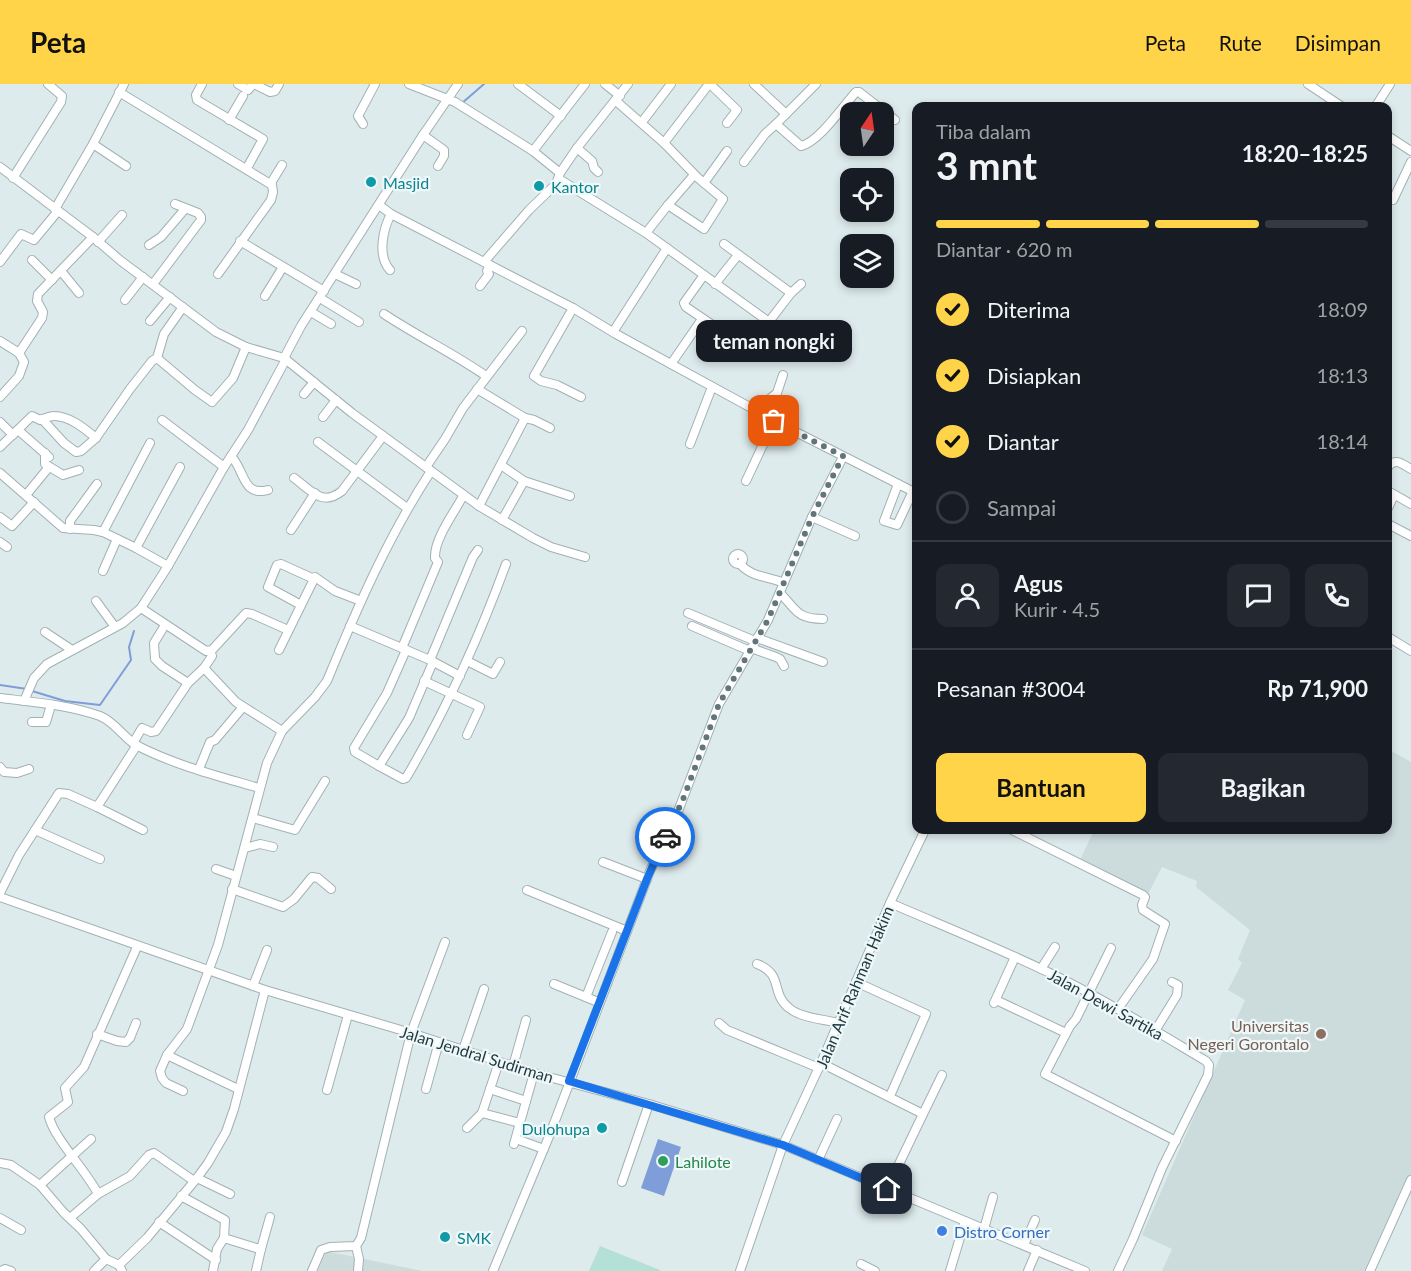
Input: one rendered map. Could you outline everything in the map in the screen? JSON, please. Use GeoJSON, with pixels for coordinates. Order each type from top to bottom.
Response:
{"type":"FeatureCollection","features":[{"type":"Feature","properties":{"kind":"street"},"geometry":{"type":"LineString","coordinates":[[13,178],[61,102],[62,96],[48,84]]}},
{"type":"Feature","properties":{"kind":"street"},"geometry":{"type":"LineString","coordinates":[[202,84],[196,99],[263,139],[247,168]]}},
{"type":"Feature","properties":{"kind":"street"},"geometry":{"type":"LineString","coordinates":[[238,84],[248,90],[253,84],[270,92],[274,91],[279,84]]}},
{"type":"Feature","properties":{"kind":"street"},"geometry":{"type":"LineString","coordinates":[[363,124],[358,116],[375,84]]}},
{"type":"Feature","properties":{"kind":"street"},"geometry":{"type":"LineString","coordinates":[[410,84],[452,100],[533,151],[560,176],[646,233],[769,321]]}},
{"type":"Feature","properties":{"kind":"street"},"geometry":{"type":"LineString","coordinates":[[26,697],[34,678],[47,664],[115,627],[141,608],[252,422],[311,312],[335,274],[386,210],[426,137],[452,100],[458,84]]}},
{"type":"Feature","properties":{"kind":"street"},"geometry":{"type":"LineString","coordinates":[[518,84],[561,116]]}},
{"type":"Feature","properties":{"kind":"street"},"geometry":{"type":"LineString","coordinates":[[533,151],[585,84]]}},
{"type":"Feature","properties":{"kind":"street"},"geometry":{"type":"LineString","coordinates":[[605,84],[694,175],[723,199],[704,229],[668,205]]}},
{"type":"Feature","properties":{"kind":"street"},"geometry":{"type":"LineString","coordinates":[[480,286],[489,273],[487,263],[529,210],[560,176],[577,148],[628,84]]}},
{"type":"Feature","properties":{"kind":"street"},"geometry":{"type":"LineString","coordinates":[[642,122],[671,84]]}},
{"type":"Feature","properties":{"kind":"street"},"geometry":{"type":"LineString","coordinates":[[664,143],[710,84],[737,110],[727,123]]}},
{"type":"Feature","properties":{"kind":"street"},"geometry":{"type":"LineString","coordinates":[[754,84],[786,114]]}},
{"type":"Feature","properties":{"kind":"street"},"geometry":{"type":"LineString","coordinates":[[744,162],[765,134],[816,84]]}},
{"type":"Feature","properties":{"kind":"street"},"geometry":{"type":"LineString","coordinates":[[1308,84],[1335,102]]}},
{"type":"Feature","properties":{"kind":"street"},"geometry":{"type":"LineString","coordinates":[[1379,102],[1390,84]]}},
{"type":"Feature","properties":{"kind":"street"},"geometry":{"type":"LineString","coordinates":[[0,262],[21,234],[34,240],[57,210],[122,88],[271,183]]}},
{"type":"Feature","properties":{"kind":"street"},"geometry":{"type":"LineString","coordinates":[[776,124],[799,145],[804,146],[858,92],[895,120]]}},
{"type":"Feature","properties":{"kind":"street"},"geometry":{"type":"LineString","coordinates":[[229,120],[243,96]]}},
{"type":"Feature","properties":{"kind":"street"},"geometry":{"type":"LineString","coordinates":[[426,137],[445,153],[438,166]]}},
{"type":"Feature","properties":{"kind":"street"},"geometry":{"type":"LineString","coordinates":[[1392,139],[1411,151]]}},
{"type":"Feature","properties":{"kind":"street"},"geometry":{"type":"LineString","coordinates":[[93,144],[126,166]]}},
{"type":"Feature","properties":{"kind":"street"},"geometry":{"type":"LineString","coordinates":[[577,148],[591,161],[598,172]]}},
{"type":"Feature","properties":{"kind":"street"},"geometry":{"type":"LineString","coordinates":[[704,183],[727,150]]}},
{"type":"Feature","properties":{"kind":"street"},"geometry":{"type":"LineString","coordinates":[[1393,200],[1411,162]]}},
{"type":"Feature","properties":{"kind":"street"},"geometry":{"type":"LineString","coordinates":[[218,274],[271,200],[273,192],[271,183],[282,165]]}},
{"type":"Feature","properties":{"kind":"street"},"geometry":{"type":"LineString","coordinates":[[0,167],[224,337],[246,347],[285,358],[336,400],[463,496],[551,547],[585,557]]}},
{"type":"Feature","properties":{"kind":"street"},"geometry":{"type":"LineString","coordinates":[[646,233],[694,175]]}},
{"type":"Feature","properties":{"kind":"street"},"geometry":{"type":"LineString","coordinates":[[153,284],[200,222],[200,215],[175,204]]}},
{"type":"Feature","properties":{"kind":"street"},"geometry":{"type":"LineString","coordinates":[[149,244],[162,237],[185,209]]}},
{"type":"Feature","properties":{"kind":"street"},"geometry":{"type":"LineString","coordinates":[[386,210],[573,308],[774,421],[912,491]]}},
{"type":"Feature","properties":{"kind":"street"},"geometry":{"type":"LineString","coordinates":[[386,210],[383,253],[390,270]]}},
{"type":"Feature","properties":{"kind":"street"},"geometry":{"type":"LineString","coordinates":[[19,353],[42,318],[43,312],[37,297],[61,271],[122,215]]}},
{"type":"Feature","properties":{"kind":"street"},"geometry":{"type":"LineString","coordinates":[[240,241],[284,267],[359,322]]}},
{"type":"Feature","properties":{"kind":"street"},"geometry":{"type":"LineString","coordinates":[[724,244],[791,293]]}},
{"type":"Feature","properties":{"kind":"street"},"geometry":{"type":"LineString","coordinates":[[613,332],[667,248]]}},
{"type":"Feature","properties":{"kind":"street"},"geometry":{"type":"LineString","coordinates":[[715,284],[738,255]]}},
{"type":"Feature","properties":{"kind":"street"},"geometry":{"type":"LineString","coordinates":[[32,260],[52,280]]}},
{"type":"Feature","properties":{"kind":"street"},"geometry":{"type":"LineString","coordinates":[[264,296],[284,267]]}},
{"type":"Feature","properties":{"kind":"street"},"geometry":{"type":"LineString","coordinates":[[61,271],[79,293]]}},
{"type":"Feature","properties":{"kind":"street"},"geometry":{"type":"LineString","coordinates":[[335,274],[356,284]]}},
{"type":"Feature","properties":{"kind":"street"},"geometry":{"type":"LineString","coordinates":[[704,275],[684,303],[686,307],[748,349],[791,293],[801,284]]}},
{"type":"Feature","properties":{"kind":"street"},"geometry":{"type":"LineString","coordinates":[[124,300],[143,277]]}},
{"type":"Feature","properties":{"kind":"street"},"geometry":{"type":"LineString","coordinates":[[150,321],[170,297]]}},
{"type":"Feature","properties":{"kind":"street"},"geometry":{"type":"LineString","coordinates":[[0,447],[32,416],[42,419],[64,443],[76,452],[81,451],[96,438],[130,389],[157,358],[164,334],[183,307]]}},
{"type":"Feature","properties":{"kind":"street"},"geometry":{"type":"LineString","coordinates":[[573,308],[534,376],[581,397]]}},
{"type":"Feature","properties":{"kind":"street"},"geometry":{"type":"LineString","coordinates":[[311,312],[331,324]]}},
{"type":"Feature","properties":{"kind":"street"},"geometry":{"type":"LineString","coordinates":[[384,314],[459,357],[486,376]]}},
{"type":"Feature","properties":{"kind":"street"},"geometry":{"type":"LineString","coordinates":[[671,364],[702,319]]}},
{"type":"Feature","properties":{"kind":"street"},"geometry":{"type":"LineString","coordinates":[[183,1091],[166,1083],[160,1071],[167,1055],[187,1029],[209,971],[267,763],[282,731],[327,681],[380,558],[428,469],[477,388],[522,332]]}},
{"type":"Feature","properties":{"kind":"street"},"geometry":{"type":"LineString","coordinates":[[0,341],[19,353],[24,362],[22,371],[0,397]]}},
{"type":"Feature","properties":{"kind":"street"},"geometry":{"type":"LineString","coordinates":[[157,358],[212,402],[233,378],[246,347]]}},
{"type":"Feature","properties":{"kind":"street"},"geometry":{"type":"LineString","coordinates":[[761,414],[767,401],[777,393],[783,375]]}},
{"type":"Feature","properties":{"kind":"street"},"geometry":{"type":"LineString","coordinates":[[304,394],[314,382]]}},
{"type":"Feature","properties":{"kind":"street"},"geometry":{"type":"LineString","coordinates":[[690,444],[712,387]]}},
{"type":"Feature","properties":{"kind":"street"},"geometry":{"type":"LineString","coordinates":[[477,388],[525,418],[550,428]]}},
{"type":"Feature","properties":{"kind":"street"},"geometry":{"type":"LineString","coordinates":[[323,417],[336,400]]}},
{"type":"Feature","properties":{"kind":"street"},"geometry":{"type":"LineString","coordinates":[[42,419],[53,416],[61,418],[80,426],[96,438]]}},
{"type":"Feature","properties":{"kind":"street"},"geometry":{"type":"LineString","coordinates":[[479,506],[525,418]]}},
{"type":"Feature","properties":{"kind":"street"},"geometry":{"type":"LineString","coordinates":[[162,420],[224,467]]}},
{"type":"Feature","properties":{"kind":"street"},"geometry":{"type":"LineString","coordinates":[[746,481],[774,421]]}},
{"type":"Feature","properties":{"kind":"street"},"geometry":{"type":"LineString","coordinates":[[0,422],[48,455],[44,461],[49,467],[63,475],[79,470]]}},
{"type":"Feature","properties":{"kind":"street"},"geometry":{"type":"LineString","coordinates":[[294,478],[327,500],[334,498],[358,472],[383,436]]}},
{"type":"Feature","properties":{"kind":"street"},"geometry":{"type":"LineString","coordinates":[[318,442],[407,508]]}},
{"type":"Feature","properties":{"kind":"street"},"geometry":{"type":"LineString","coordinates":[[103,532],[150,443]]}},
{"type":"Feature","properties":{"kind":"street"},"geometry":{"type":"LineString","coordinates":[[231,456],[253,491],[256,493],[267,490]]}},
{"type":"Feature","properties":{"kind":"street"},"geometry":{"type":"LineString","coordinates":[[493,1271],[544,1149],[598,1002],[647,879],[679,808],[719,704],[768,620],[812,517],[843,456]]}},
{"type":"Feature","properties":{"kind":"street"},"geometry":{"type":"LineString","coordinates":[[1392,463],[1397,462],[1411,469]]}},
{"type":"Feature","properties":{"kind":"street"},"geometry":{"type":"LineString","coordinates":[[501,465],[524,481],[570,496]]}},
{"type":"Feature","properties":{"kind":"street"},"geometry":{"type":"LineString","coordinates":[[26,495],[49,467]]}},
{"type":"Feature","properties":{"kind":"street"},"geometry":{"type":"LineString","coordinates":[[136,548],[180,467]]}},
{"type":"Feature","properties":{"kind":"street"},"geometry":{"type":"LineString","coordinates":[[0,473],[63,528],[103,532],[168,566]]}},
{"type":"Feature","properties":{"kind":"street"},"geometry":{"type":"LineString","coordinates":[[502,520],[524,481]]}},
{"type":"Feature","properties":{"kind":"street"},"geometry":{"type":"LineString","coordinates":[[70,529],[70,521],[97,484]]}},
{"type":"Feature","properties":{"kind":"street"},"geometry":{"type":"LineString","coordinates":[[898,484],[884,521],[897,525],[912,498]]}},
{"type":"Feature","properties":{"kind":"street"},"geometry":{"type":"LineString","coordinates":[[291,530],[315,493]]}},
{"type":"Feature","properties":{"kind":"street"},"geometry":{"type":"LineString","coordinates":[[1392,494],[1411,504]]}},
{"type":"Feature","properties":{"kind":"street"},"geometry":{"type":"LineString","coordinates":[[463,496],[437,542],[434,554],[438,562],[387,693],[354,748],[355,752],[403,779],[406,778],[452,694],[506,564]]}},
{"type":"Feature","properties":{"kind":"street"},"geometry":{"type":"LineString","coordinates":[[0,517],[12,526],[34,502]]}},
{"type":"Feature","properties":{"kind":"street"},"geometry":{"type":"LineString","coordinates":[[812,517],[855,536]]}},
{"type":"Feature","properties":{"kind":"street"},"geometry":{"type":"LineString","coordinates":[[1392,526],[1411,536]]}},
{"type":"Feature","properties":{"kind":"street"},"geometry":{"type":"LineString","coordinates":[[103,571],[117,539]]}},
{"type":"Feature","properties":{"kind":"street"},"geometry":{"type":"LineString","coordinates":[[379,766],[409,718],[473,557],[478,550]]}},
{"type":"Feature","properties":{"kind":"street"},"geometry":{"type":"LineString","coordinates":[[301,605],[268,587],[278,564],[314,579],[316,577],[335,591],[361,601]]}},
{"type":"Feature","properties":{"kind":"street"},"geometry":{"type":"LineString","coordinates":[[740,564],[757,576],[772,578],[784,583]]}},
{"type":"Feature","properties":{"kind":"street"},"geometry":{"type":"LineString","coordinates":[[279,650],[314,579]]}},
{"type":"Feature","properties":{"kind":"street"},"geometry":{"type":"LineString","coordinates":[[780,593],[796,613],[808,618],[823,619]]}},
{"type":"Feature","properties":{"kind":"street"},"geometry":{"type":"LineString","coordinates":[[96,601],[115,627]]}},
{"type":"Feature","properties":{"kind":"street"},"geometry":{"type":"LineString","coordinates":[[141,608],[203,649],[210,651]]}},
{"type":"Feature","properties":{"kind":"street"},"geometry":{"type":"LineString","coordinates":[[210,651],[227,636],[246,613],[288,630]]}},
{"type":"Feature","properties":{"kind":"street"},"geometry":{"type":"LineString","coordinates":[[688,613],[780,658],[784,666]]}},
{"type":"Feature","properties":{"kind":"street"},"geometry":{"type":"LineString","coordinates":[[165,625],[154,642],[155,659],[188,683]]}},
{"type":"Feature","properties":{"kind":"street"},"geometry":{"type":"LineString","coordinates":[[692,626],[753,645],[823,662]]}},
{"type":"Feature","properties":{"kind":"street"},"geometry":{"type":"LineString","coordinates":[[350,627],[431,661],[460,676]]}},
{"type":"Feature","properties":{"kind":"street"},"geometry":{"type":"LineString","coordinates":[[45,632],[72,650]]}},
{"type":"Feature","properties":{"kind":"street"},"geometry":{"type":"LineString","coordinates":[[1392,638],[1411,650]]}},
{"type":"Feature","properties":{"kind":"street"},"geometry":{"type":"LineString","coordinates":[[97,807],[135,744],[141,728],[153,733],[156,731],[188,683],[204,668],[212,656],[210,651]]}},
{"type":"Feature","properties":{"kind":"street"},"geometry":{"type":"LineString","coordinates":[[467,661],[493,674],[500,662]]}},
{"type":"Feature","properties":{"kind":"street"},"geometry":{"type":"LineString","coordinates":[[204,668],[231,698],[282,731]]}},
{"type":"Feature","properties":{"kind":"street"},"geometry":{"type":"LineString","coordinates":[[424,681],[480,707],[467,735]]}},
{"type":"Feature","properties":{"kind":"street"},"geometry":{"type":"LineString","coordinates":[[0,698],[26,697],[104,717],[135,744],[174,762],[259,788]]}},
{"type":"Feature","properties":{"kind":"street"},"geometry":{"type":"LineString","coordinates":[[32,722],[46,722],[51,705]]}},
{"type":"Feature","properties":{"kind":"street"},"geometry":{"type":"LineString","coordinates":[[199,769],[210,742],[215,740],[243,707]]}},
{"type":"Feature","properties":{"kind":"street"},"geometry":{"type":"LineString","coordinates":[[0,767],[4,772],[17,773],[29,769]]}},
{"type":"Feature","properties":{"kind":"street"},"geometry":{"type":"LineString","coordinates":[[253,818],[295,830],[325,781]]}},
{"type":"Feature","properties":{"kind":"street"},"geometry":{"type":"LineString","coordinates":[[0,895],[19,855],[60,792],[143,830]]}},
{"type":"Feature","properties":{"kind":"street"},"geometry":{"type":"LineString","coordinates":[[35,830],[100,859]]}},
{"type":"Feature","properties":{"kind":"street","name":"Jalan Arif Rahman Hakim"},"geometry":{"type":"LineString","coordinates":[[740,1271],[783,1145],[890,903],[923,834]]}},
{"type":"Feature","properties":{"kind":"street"},"geometry":{"type":"LineString","coordinates":[[1020,834],[1143,895],[1145,897],[1143,910],[1165,924],[1153,959],[1118,1009]]}},
{"type":"Feature","properties":{"kind":"street"},"geometry":{"type":"LineString","coordinates":[[245,848],[260,844],[273,847]]}},
{"type":"Feature","properties":{"kind":"street"},"geometry":{"type":"LineString","coordinates":[[603,862],[647,879]]}},
{"type":"Feature","properties":{"kind":"street"},"geometry":{"type":"LineString","coordinates":[[216,869],[236,876]]}},
{"type":"Feature","properties":{"kind":"street"},"geometry":{"type":"LineString","coordinates":[[232,889],[283,907],[294,899],[312,878],[318,878],[331,889]]}},
{"type":"Feature","properties":{"kind":"street"},"geometry":{"type":"LineString","coordinates":[[527,890],[627,930]]}},
{"type":"Feature","properties":{"kind":"street","name":"Jalan Jendral Sudirman"},"geometry":{"type":"LineString","coordinates":[[0,895],[137,947],[265,990],[411,1033],[534,1073],[649,1104],[783,1145],[1085,1271]]}},
{"type":"Feature","properties":{"kind":"street","name":"Jalan Dewi Sartika"},"geometry":{"type":"LineString","coordinates":[[890,903],[1041,969],[1118,1009],[1206,1061],[1210,1068],[1162,1168],[1118,1271]]}},
{"type":"Feature","properties":{"kind":"street"},"geometry":{"type":"LineString","coordinates":[[586,997],[612,932]]}},
{"type":"Feature","properties":{"kind":"street"},"geometry":{"type":"LineString","coordinates":[[358,1271],[359,1259],[356,1246],[361,1238],[411,1033],[445,942]]}},
{"type":"Feature","properties":{"kind":"street"},"geometry":{"type":"LineString","coordinates":[[98,1194],[49,1117],[68,1102],[65,1088],[84,1066],[137,947]]}},
{"type":"Feature","properties":{"kind":"street"},"geometry":{"type":"LineString","coordinates":[[1041,969],[1055,948]]}},
{"type":"Feature","properties":{"kind":"street"},"geometry":{"type":"LineString","coordinates":[[1111,948],[1076,1019],[1045,1074],[1176,1141]]}},
{"type":"Feature","properties":{"kind":"street"},"geometry":{"type":"LineString","coordinates":[[253,986],[267,950]]}},
{"type":"Feature","properties":{"kind":"street"},"geometry":{"type":"LineString","coordinates":[[1015,957],[995,1002],[1066,1034]]}},
{"type":"Feature","properties":{"kind":"street"},"geometry":{"type":"LineString","coordinates":[[757,964],[772,972],[779,996],[787,1007],[806,1015],[838,1023]]}},
{"type":"Feature","properties":{"kind":"street"},"geometry":{"type":"LineString","coordinates":[[856,982],[926,1014],[890,1096]]}},
{"type":"Feature","properties":{"kind":"street"},"geometry":{"type":"LineString","coordinates":[[1155,1030],[1178,991],[1178,985],[1172,982]]}},
{"type":"Feature","properties":{"kind":"street"},"geometry":{"type":"LineString","coordinates":[[554,984],[598,1002]]}},
{"type":"Feature","properties":{"kind":"street"},"geometry":{"type":"LineString","coordinates":[[463,1050],[484,989]]}},
{"type":"Feature","properties":{"kind":"street"},"geometry":{"type":"LineString","coordinates":[[0,1163],[11,1165],[40,1185],[106,1259],[120,1268],[195,1180],[226,1132],[265,990]]}},
{"type":"Feature","properties":{"kind":"street"},"geometry":{"type":"LineString","coordinates":[[327,1090],[348,1015]]}},
{"type":"Feature","properties":{"kind":"street"},"geometry":{"type":"LineString","coordinates":[[513,1066],[526,1020]]}},
{"type":"Feature","properties":{"kind":"street"},"geometry":{"type":"LineString","coordinates":[[97,1034],[126,1042],[136,1023]]}},
{"type":"Feature","properties":{"kind":"street"},"geometry":{"type":"LineString","coordinates":[[719,1023],[727,1030],[820,1065],[890,1096],[923,1114]]}},
{"type":"Feature","properties":{"kind":"street"},"geometry":{"type":"LineString","coordinates":[[426,1089],[439,1042]]}},
{"type":"Feature","properties":{"kind":"street"},"geometry":{"type":"LineString","coordinates":[[167,1055],[238,1089]]}},
{"type":"Feature","properties":{"kind":"street"},"geometry":{"type":"LineString","coordinates":[[466,1128],[482,1113],[499,1062]]}},
{"type":"Feature","properties":{"kind":"street"},"geometry":{"type":"LineString","coordinates":[[534,1073],[515,1142],[544,1149]]}},
{"type":"Feature","properties":{"kind":"street"},"geometry":{"type":"LineString","coordinates":[[887,1189],[942,1075]]}},
{"type":"Feature","properties":{"kind":"street"},"geometry":{"type":"LineString","coordinates":[[490,1089],[526,1101]]}},
{"type":"Feature","properties":{"kind":"street"},"geometry":{"type":"LineString","coordinates":[[622,1182],[649,1104]]}},
{"type":"Feature","properties":{"kind":"street"},"geometry":{"type":"LineString","coordinates":[[482,1113],[520,1123]]}},
{"type":"Feature","properties":{"kind":"street"},"geometry":{"type":"LineString","coordinates":[[818,1160],[837,1119]]}},
{"type":"Feature","properties":{"kind":"street"},"geometry":{"type":"LineString","coordinates":[[40,1185],[91,1140]]}},
{"type":"Feature","properties":{"kind":"street"},"geometry":{"type":"LineString","coordinates":[[70,1218],[98,1194],[130,1176],[149,1155],[154,1153],[195,1180],[230,1194]]}},
{"type":"Feature","properties":{"kind":"street"},"geometry":{"type":"LineString","coordinates":[[1370,1271],[1411,1180]]}},
{"type":"Feature","properties":{"kind":"street"},"geometry":{"type":"LineString","coordinates":[[181,1196],[225,1220],[224,1238],[219,1246],[213,1271]]}},
{"type":"Feature","properties":{"kind":"street"},"geometry":{"type":"LineString","coordinates":[[984,1229],[993,1197]]}},
{"type":"Feature","properties":{"kind":"street"},"geometry":{"type":"LineString","coordinates":[[256,1271],[270,1217]]}},
{"type":"Feature","properties":{"kind":"street"},"geometry":{"type":"LineString","coordinates":[[0,1218],[21,1230]]}},
{"type":"Feature","properties":{"kind":"street"},"geometry":{"type":"LineString","coordinates":[[1024,1245],[1035,1220]]}},
{"type":"Feature","properties":{"kind":"street"},"geometry":{"type":"LineString","coordinates":[[950,1271],[965,1221]]}},
{"type":"Feature","properties":{"kind":"street"},"geometry":{"type":"LineString","coordinates":[[159,1222],[216,1260]]}},
{"type":"Feature","properties":{"kind":"street"},"geometry":{"type":"LineString","coordinates":[[224,1238],[261,1249]]}},
{"type":"Feature","properties":{"kind":"street"},"geometry":{"type":"LineString","coordinates":[[312,1271],[321,1250],[330,1247],[356,1246]]}},
{"type":"Feature","properties":{"kind":"street"},"geometry":{"type":"LineString","coordinates":[[1028,1271],[1037,1250]]}},
{"type":"Feature","properties":{"kind":"street"},"geometry":{"type":"LineString","coordinates":[[94,1271],[106,1259]]}},
{"type":"Feature","properties":{"kind":"street"},"geometry":{"type":"LineString","coordinates":[[861,1264],[875,1271]]}},
{"type":"Feature","properties":{"kind":"street"},"geometry":{"type":"LineString","coordinates":[[1,1271],[5,1269],[11,1271]]}},
{"type":"Feature","properties":{"kind":"shaded area","name":"Universitas Negeri Gorontalo"},"geometry":{"type":"Polygon","coordinates":[[[1392,751],[1411,762],[1411,1190],[1371,1271],[1162,1271],[1172,1249],[1142,1235],[1245,1000],[1228,990],[1242,963],[1238,959],[1250,930],[1196,887],[1197,881],[1162,867],[1147,896],[1080,860],[1092,834],[1392,834],[1392,751]]]}},
{"type":"Feature","properties":{"kind":"shaded area"},"geometry":{"type":"Polygon","coordinates":[[[326,1251],[422,1271],[318,1271],[326,1251]]]}},
{"type":"Feature","properties":{"kind":"green space"},"geometry":{"type":"Polygon","coordinates":[[[600,1246],[660,1270],[660,1271],[589,1271],[600,1246]]]}},
{"type":"Feature","properties":{"kind":"water","name":"Lahilote"},"geometry":{"type":"Polygon","coordinates":[[[658,1139],[681,1147],[664,1196],[641,1188],[658,1139]]]}},
{"type":"Feature","properties":{"kind":"waterway"},"geometry":{"type":"LineString","coordinates":[[461,104],[484,84]]}},
{"type":"Feature","properties":{"kind":"waterway"},"geometry":{"type":"LineString","coordinates":[[32,691],[65,701],[100,705],[131,660],[129,647],[134,631]]}},
{"type":"Feature","properties":{"kind":"waterway"},"geometry":{"type":"LineString","coordinates":[[0,685],[27,689]]}},
{"type":"Feature","properties":{"kind":"way so far"},"geometry":{"type":"LineString","coordinates":[[665,837],[682,802],[719,704],[768,620],[812,517],[843,456],[774,421]]}},
{"type":"Feature","properties":{"kind":"place","name":"Masjid"},"geometry":{"type":"Point","coordinates":[371,182]}},
{"type":"Feature","properties":{"kind":"place","name":"Kantor"},"geometry":{"type":"Point","coordinates":[539,186]}},
{"type":"Feature","properties":{"kind":"place","name":"teman nongki"},"geometry":{"type":"Point","coordinates":[774,421]}},
{"type":"Feature","properties":{"kind":"place","name":"Universitas Negeri Gorontalo"},"geometry":{"type":"Point","coordinates":[1321,1034]}},
{"type":"Feature","properties":{"kind":"place","name":"Dulohupa"},"geometry":{"type":"Point","coordinates":[602,1128]}},
{"type":"Feature","properties":{"kind":"place","name":"Lahilote"},"geometry":{"type":"Point","coordinates":[663,1161]}},
{"type":"Feature","properties":{"kind":"place","name":"Distro Corner"},"geometry":{"type":"Point","coordinates":[942,1231]}},
{"type":"Feature","properties":{"kind":"place","name":"SMK"},"geometry":{"type":"Point","coordinates":[445,1237]}},
{"type":"Feature","properties":{"kind":"route"},"geometry":{"type":"LineString","coordinates":[[665,837],[598,1002],[569,1081],[783,1145],[887,1189]]}}]}
